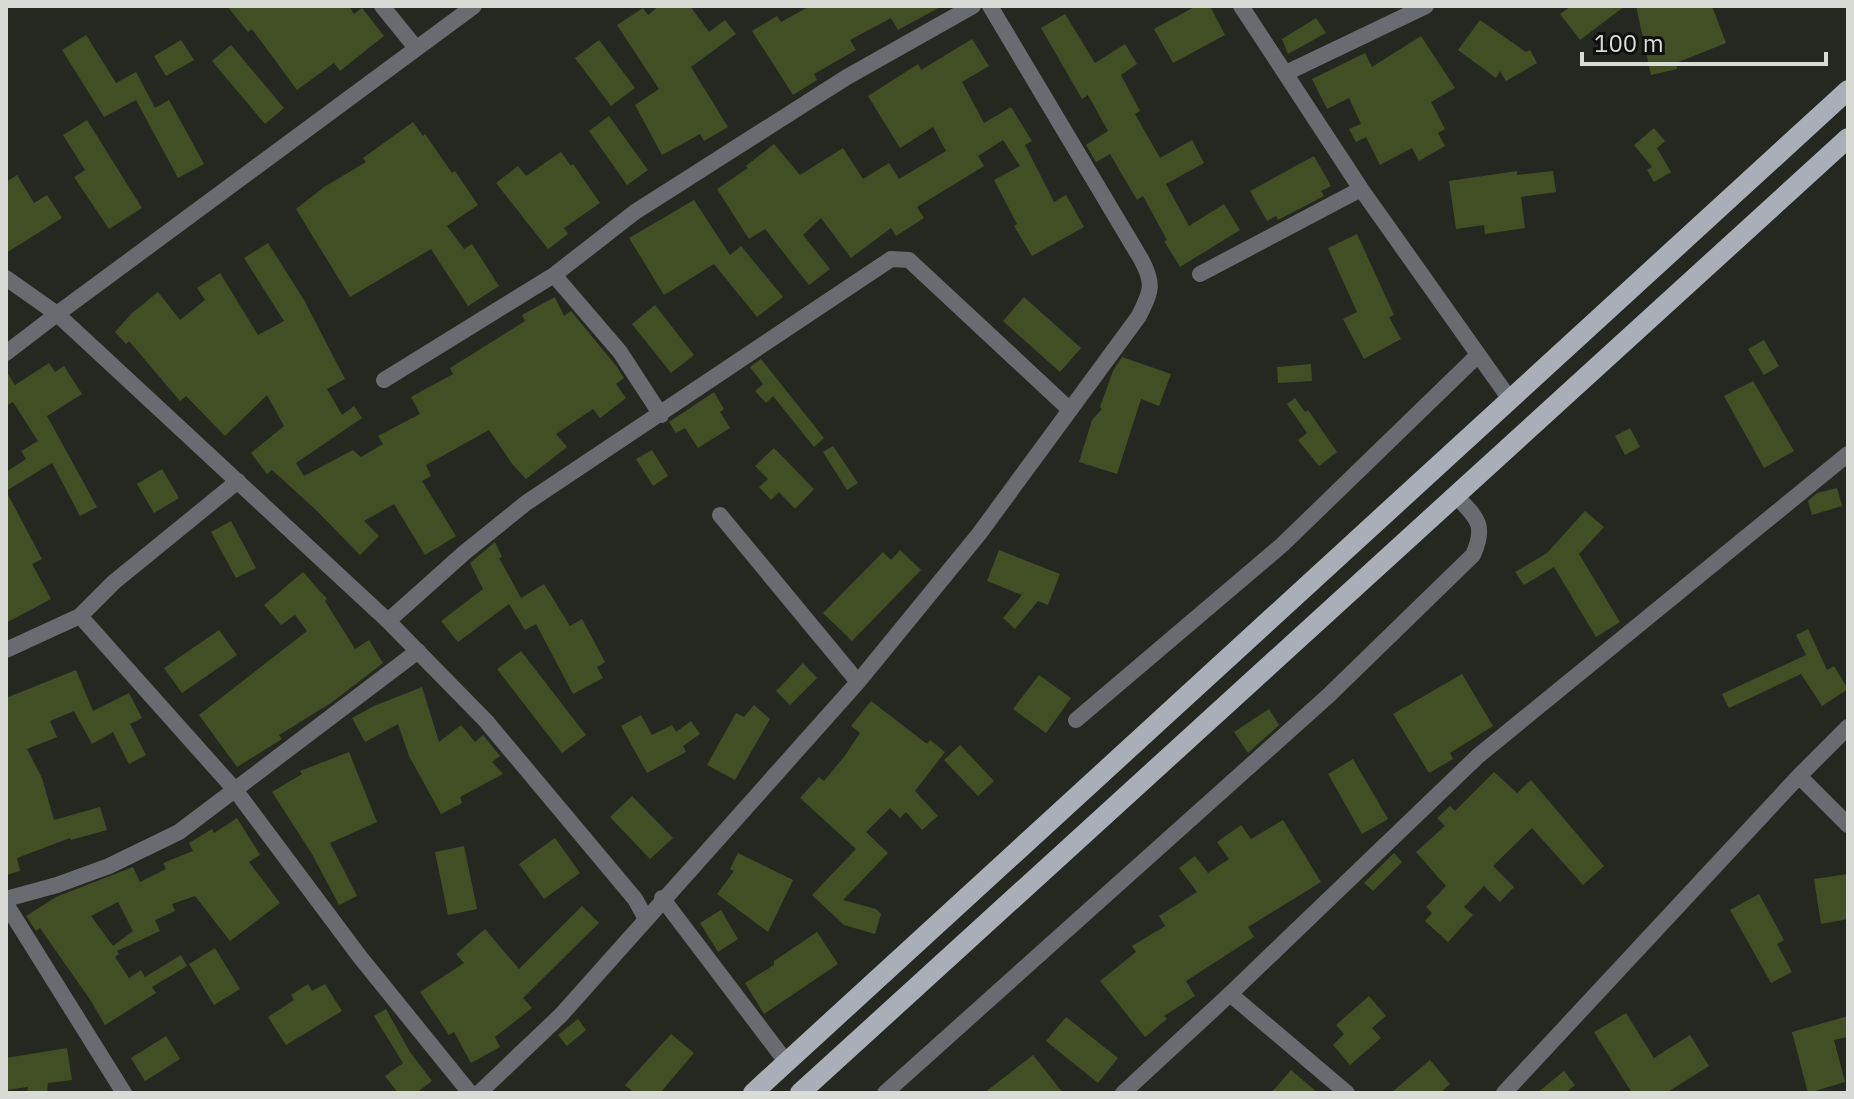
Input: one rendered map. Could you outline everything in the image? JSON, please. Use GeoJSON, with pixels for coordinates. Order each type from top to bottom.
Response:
{"type":"FeatureCollection","features":[{"type":"Feature","properties":{"kind":"main road"},"geometry":{"type":"LineString","coordinates":[[753,1093],[1848,90]]}},
{"type":"Feature","properties":{"kind":"main road"},"geometry":{"type":"LineString","coordinates":[[800,1093],[1848,138]]}},
{"type":"Feature","properties":{"kind":"street"},"geometry":{"type":"LineString","coordinates":[[382,6],[416,48]]}},
{"type":"Feature","properties":{"kind":"street"},"geometry":{"type":"LineString","coordinates":[[6,353],[474,6]]}},
{"type":"Feature","properties":{"kind":"street"},"geometry":{"type":"LineString","coordinates":[[384,380],[554,275],[635,212],[847,77],[973,6]]}},
{"type":"Feature","properties":{"kind":"street"},"geometry":{"type":"LineString","coordinates":[[479,1093],[561,1015],[645,917],[858,682],[979,534],[1139,316],[1150,292],[1151,276],[990,6]]}},
{"type":"Feature","properties":{"kind":"street"},"geometry":{"type":"LineString","coordinates":[[1241,6],[1361,189],[1509,398]]}},
{"type":"Feature","properties":{"kind":"street"},"geometry":{"type":"LineString","coordinates":[[1286,73],[1426,6]]}},
{"type":"Feature","properties":{"kind":"street"},"geometry":{"type":"LineString","coordinates":[[1200,274],[1361,189]]}},
{"type":"Feature","properties":{"kind":"street"},"geometry":{"type":"LineString","coordinates":[[388,621],[526,503],[891,259],[909,260],[1070,410]]}},
{"type":"Feature","properties":{"kind":"street"},"geometry":{"type":"LineString","coordinates":[[554,275],[620,352],[661,415]]}},
{"type":"Feature","properties":{"kind":"street"},"geometry":{"type":"LineString","coordinates":[[6,278],[57,314],[388,621],[486,721],[635,899],[645,917]]}},
{"type":"Feature","properties":{"kind":"street"},"geometry":{"type":"LineString","coordinates":[[1076,720],[1282,545],[1478,355]]}},
{"type":"Feature","properties":{"kind":"street"},"geometry":{"type":"LineString","coordinates":[[1123,1093],[1478,756],[1848,454]]}},
{"type":"Feature","properties":{"kind":"street"},"geometry":{"type":"LineString","coordinates":[[6,650],[80,616],[114,582],[238,481]]}},
{"type":"Feature","properties":{"kind":"street"},"geometry":{"type":"LineString","coordinates":[[885,1093],[1328,696],[1473,555],[1481,539],[1478,520],[1455,495]]}},
{"type":"Feature","properties":{"kind":"street"},"geometry":{"type":"LineString","coordinates":[[720,515],[858,682]]}},
{"type":"Feature","properties":{"kind":"street"},"geometry":{"type":"LineString","coordinates":[[80,616],[236,791],[360,957],[470,1093]]}},
{"type":"Feature","properties":{"kind":"street"},"geometry":{"type":"LineString","coordinates":[[124,1093],[6,902],[109,866],[179,832],[418,651]]}},
{"type":"Feature","properties":{"kind":"street"},"geometry":{"type":"LineString","coordinates":[[1504,1093],[1848,727]]}},
{"type":"Feature","properties":{"kind":"street"},"geometry":{"type":"LineString","coordinates":[[1799,776],[1848,825]]}},
{"type":"Feature","properties":{"kind":"street"},"geometry":{"type":"LineString","coordinates":[[662,898],[787,1063]]}},
{"type":"Feature","properties":{"kind":"street"},"geometry":{"type":"LineString","coordinates":[[1230,994],[1347,1093]]}},
{"type":"Feature","properties":{"kind":"building"},"geometry":{"type":"Polygon","coordinates":[[[227,6],[349,6],[354,14],[362,8],[384,36],[340,71],[334,63],[297,90],[252,29],[248,32],[227,6]]]}},
{"type":"Feature","properties":{"kind":"building"},"geometry":{"type":"Polygon","coordinates":[[[659,6],[690,6],[709,32],[725,20],[736,34],[691,67],[728,127],[704,141],[700,134],[662,155],[635,105],[659,89],[617,25],[643,8],[648,15],[659,6]]]}},
{"type":"Feature","properties":{"kind":"building"},"geometry":{"type":"Polygon","coordinates":[[[810,6],[942,6],[898,30],[891,18],[850,40],[856,50],[814,74],[817,80],[793,95],[752,31],[777,16],[781,22],[810,6]]]}},
{"type":"Feature","properties":{"kind":"building"},"geometry":{"type":"Polygon","coordinates":[[[1196,6],[1210,6],[1225,35],[1173,63],[1154,29],[1196,6]]]}},
{"type":"Feature","properties":{"kind":"building"},"geometry":{"type":"Polygon","coordinates":[[[1571,6],[1625,6],[1580,40],[1560,14],[1571,6]]]}},
{"type":"Feature","properties":{"kind":"building"},"geometry":{"type":"Polygon","coordinates":[[[1636,6],[1712,6],[1726,43],[1676,63],[1677,69],[1651,75],[1636,6]]]}},
{"type":"Feature","properties":{"kind":"building"},"geometry":{"type":"Polygon","coordinates":[[[1065,14],[1095,63],[1125,44],[1137,64],[1121,75],[1140,111],[1135,114],[1160,158],[1192,140],[1204,163],[1166,184],[1189,226],[1224,204],[1240,230],[1180,267],[1143,196],[1137,200],[1110,154],[1096,162],[1086,145],[1108,131],[1088,95],[1082,99],[1041,28],[1065,14]]]}},
{"type":"Feature","properties":{"kind":"building"},"geometry":{"type":"Polygon","coordinates":[[[1316,18],[1326,33],[1288,54],[1282,39],[1316,18]]]}},
{"type":"Feature","properties":{"kind":"building"},"geometry":{"type":"Polygon","coordinates":[[[1480,20],[1526,52],[1530,50],[1537,63],[1506,81],[1500,71],[1496,78],[1458,50],[1480,20]]]}},
{"type":"Feature","properties":{"kind":"building"},"geometry":{"type":"Polygon","coordinates":[[[86,35],[116,83],[136,72],[155,108],[169,100],[204,164],[178,178],[136,100],[104,117],[62,50],[86,35]]]}},
{"type":"Feature","properties":{"kind":"building"},"geometry":{"type":"Polygon","coordinates":[[[1421,36],[1455,88],[1431,102],[1445,129],[1438,133],[1445,146],[1419,161],[1412,148],[1380,165],[1366,137],[1356,142],[1349,129],[1361,124],[1349,98],[1327,109],[1312,79],[1365,53],[1372,67],[1421,36]]]}},
{"type":"Feature","properties":{"kind":"building"},"geometry":{"type":"Polygon","coordinates":[[[972,39],[989,66],[962,82],[984,123],[1011,107],[1032,141],[1025,145],[1054,202],[1066,195],[1084,227],[1032,256],[1014,226],[1017,224],[994,180],[1020,166],[1003,140],[978,156],[984,166],[917,207],[924,218],[896,236],[891,228],[851,258],[821,218],[803,235],[830,269],[809,285],[765,229],[749,239],[717,189],[748,168],[746,166],[774,144],[800,175],[843,148],[863,179],[889,163],[899,179],[946,151],[933,127],[900,148],[868,96],[918,64],[921,70],[972,39]]]}},
{"type":"Feature","properties":{"kind":"building"},"geometry":{"type":"Polygon","coordinates":[[[181,40],[194,60],[166,76],[154,56],[181,40]]]}},
{"type":"Feature","properties":{"kind":"building"},"geometry":{"type":"Polygon","coordinates":[[[599,40],[635,88],[611,106],[575,58],[599,40]]]}},
{"type":"Feature","properties":{"kind":"building"},"geometry":{"type":"Polygon","coordinates":[[[231,45],[284,108],[265,124],[212,61],[231,45]]]}},
{"type":"Feature","properties":{"kind":"building"},"geometry":{"type":"Polygon","coordinates":[[[609,116],[648,170],[627,185],[589,131],[609,116]]]}},
{"type":"Feature","properties":{"kind":"building"},"geometry":{"type":"Polygon","coordinates":[[[87,120],[142,208],[109,229],[74,177],[85,170],[63,135],[87,120]]]}},
{"type":"Feature","properties":{"kind":"building"},"geometry":{"type":"Polygon","coordinates":[[[413,122],[452,173],[455,171],[478,205],[447,226],[464,249],[472,244],[499,286],[468,306],[431,249],[350,297],[296,209],[324,187],[366,162],[363,158],[413,122]]]}},
{"type":"Feature","properties":{"kind":"building"},"geometry":{"type":"Polygon","coordinates":[[[1654,128],[1665,141],[1657,148],[1671,172],[1654,182],[1647,170],[1652,167],[1634,145],[1654,128]]]}},
{"type":"Feature","properties":{"kind":"building"},"geometry":{"type":"Polygon","coordinates":[[[561,152],[600,203],[564,228],[568,234],[548,249],[496,183],[518,166],[526,176],[561,152]]]}},
{"type":"Feature","properties":{"kind":"building"},"geometry":{"type":"Polygon","coordinates":[[[1314,156],[1331,186],[1321,191],[1324,196],[1278,220],[1276,216],[1267,221],[1250,191],[1314,156]]]}},
{"type":"Feature","properties":{"kind":"building"},"geometry":{"type":"Polygon","coordinates":[[[1517,171],[1517,175],[1553,171],[1556,192],[1521,197],[1525,228],[1485,234],[1484,225],[1456,229],[1449,181],[1517,171]]]}},
{"type":"Feature","properties":{"kind":"building"},"geometry":{"type":"Polygon","coordinates":[[[17,175],[34,203],[47,195],[62,218],[6,253],[6,182],[17,175]]]}},
{"type":"Feature","properties":{"kind":"building"},"geometry":{"type":"Polygon","coordinates":[[[694,200],[730,255],[741,246],[783,297],[757,317],[714,264],[664,295],[629,238],[694,200]]]}},
{"type":"Feature","properties":{"kind":"building"},"geometry":{"type":"Polygon","coordinates":[[[1357,234],[1394,315],[1389,317],[1401,339],[1364,359],[1343,319],[1357,312],[1328,248],[1357,234]]]}},
{"type":"Feature","properties":{"kind":"building"},"geometry":{"type":"Polygon","coordinates":[[[268,243],[304,300],[345,379],[327,389],[342,415],[354,406],[362,418],[296,463],[304,476],[353,450],[361,457],[383,444],[378,436],[420,414],[411,397],[453,374],[450,368],[525,321],[522,315],[555,297],[564,316],[571,311],[617,367],[624,378],[616,384],[626,398],[600,418],[593,409],[556,434],[567,447],[526,479],[489,430],[426,465],[431,476],[422,481],[456,536],[425,555],[394,504],[364,521],[379,536],[360,555],[272,470],[267,474],[251,453],[284,426],[267,395],[225,436],[186,396],[180,401],[129,341],[126,344],[115,332],[158,292],[180,320],[205,300],[197,288],[220,273],[258,335],[284,321],[244,258],[268,243]]]}},
{"type":"Feature","properties":{"kind":"building"},"geometry":{"type":"Polygon","coordinates":[[[1024,297],[1081,348],[1060,372],[1003,321],[1024,297]]]}},
{"type":"Feature","properties":{"kind":"building"},"geometry":{"type":"Polygon","coordinates":[[[655,305],[694,355],[671,373],[632,324],[655,305]]]}},
{"type":"Feature","properties":{"kind":"building"},"geometry":{"type":"Polygon","coordinates":[[[1764,340],[1779,366],[1764,375],[1748,349],[1764,340]]]}},
{"type":"Feature","properties":{"kind":"building"},"geometry":{"type":"Polygon","coordinates":[[[1122,357],[1171,374],[1159,406],[1141,399],[1117,474],[1079,462],[1092,420],[1102,409],[1100,407],[1113,371],[1122,357]]]}},
{"type":"Feature","properties":{"kind":"building"},"geometry":{"type":"Polygon","coordinates":[[[761,359],[824,438],[814,447],[773,396],[766,403],[755,391],[763,384],[750,367],[761,359]]]}},
{"type":"Feature","properties":{"kind":"building"},"geometry":{"type":"Polygon","coordinates":[[[49,363],[55,372],[64,366],[82,394],[47,416],[97,507],[80,516],[52,463],[6,491],[6,472],[26,459],[21,451],[38,441],[13,402],[6,406],[6,371],[15,385],[49,363]]]}},
{"type":"Feature","properties":{"kind":"building"},"geometry":{"type":"Polygon","coordinates":[[[1311,364],[1312,381],[1278,383],[1277,367],[1311,364]]]}},
{"type":"Feature","properties":{"kind":"building"},"geometry":{"type":"Polygon","coordinates":[[[1753,381],[1794,451],[1764,468],[1724,396],[1753,381]]]}},
{"type":"Feature","properties":{"kind":"building"},"geometry":{"type":"Polygon","coordinates":[[[714,392],[724,409],[720,412],[730,428],[698,448],[685,428],[676,433],[669,422],[714,392]]]}},
{"type":"Feature","properties":{"kind":"building"},"geometry":{"type":"Polygon","coordinates":[[[1295,398],[1305,412],[1308,410],[1337,452],[1319,466],[1298,440],[1307,433],[1287,404],[1295,398]]]}},
{"type":"Feature","properties":{"kind":"building"},"geometry":{"type":"Polygon","coordinates":[[[1630,428],[1640,447],[1625,455],[1615,436],[1630,428]]]}},
{"type":"Feature","properties":{"kind":"building"},"geometry":{"type":"Polygon","coordinates":[[[833,446],[858,483],[847,490],[823,452],[833,446]]]}},
{"type":"Feature","properties":{"kind":"building"},"geometry":{"type":"Polygon","coordinates":[[[774,448],[814,489],[795,509],[779,492],[771,500],[759,487],[768,479],[755,466],[774,448]]]}},
{"type":"Feature","properties":{"kind":"building"},"geometry":{"type":"Polygon","coordinates":[[[652,450],[668,476],[653,486],[636,459],[652,450]]]}},
{"type":"Feature","properties":{"kind":"building"},"geometry":{"type":"Polygon","coordinates":[[[162,469],[179,498],[154,513],[137,484],[162,469]]]}},
{"type":"Feature","properties":{"kind":"building"},"geometry":{"type":"Polygon","coordinates":[[[1837,488],[1842,506],[1812,515],[1808,501],[1817,493],[1837,488]]]}},
{"type":"Feature","properties":{"kind":"building"},"geometry":{"type":"Polygon","coordinates":[[[6,491],[42,559],[32,564],[51,599],[6,623],[6,491]]]}},
{"type":"Feature","properties":{"kind":"building"},"geometry":{"type":"Polygon","coordinates":[[[1585,511],[1604,527],[1579,554],[1620,622],[1596,637],[1554,567],[1524,585],[1515,572],[1547,553],[1585,511]]]}},
{"type":"Feature","properties":{"kind":"building"},"geometry":{"type":"Polygon","coordinates":[[[231,521],[256,568],[236,578],[211,532],[231,521]]]}},
{"type":"Feature","properties":{"kind":"building"},"geometry":{"type":"Polygon","coordinates":[[[495,542],[502,557],[499,558],[521,598],[544,584],[570,626],[582,619],[605,662],[597,667],[603,678],[573,694],[536,624],[525,630],[509,604],[458,642],[441,621],[483,589],[470,563],[495,542]]]}},
{"type":"Feature","properties":{"kind":"building"},"geometry":{"type":"Polygon","coordinates":[[[900,550],[921,570],[852,641],[823,613],[883,552],[891,560],[900,550]]]}},
{"type":"Feature","properties":{"kind":"building"},"geometry":{"type":"Polygon","coordinates":[[[999,550],[1060,574],[1048,605],[1038,601],[1015,629],[1003,618],[1022,595],[987,581],[999,550]]]}},
{"type":"Feature","properties":{"kind":"building"},"geometry":{"type":"Polygon","coordinates":[[[303,572],[327,599],[325,601],[355,649],[369,640],[383,663],[331,703],[279,735],[282,739],[237,767],[199,715],[307,631],[295,615],[281,625],[264,605],[303,572]]]}},
{"type":"Feature","properties":{"kind":"building"},"geometry":{"type":"Polygon","coordinates":[[[1808,629],[1827,670],[1834,666],[1848,689],[1822,706],[1801,674],[1729,708],[1722,694],[1806,655],[1796,635],[1808,629]]]}},
{"type":"Feature","properties":{"kind":"building"},"geometry":{"type":"Polygon","coordinates":[[[219,630],[237,655],[182,693],[164,668],[219,630]]]}},
{"type":"Feature","properties":{"kind":"building"},"geometry":{"type":"Polygon","coordinates":[[[521,651],[586,735],[562,753],[497,669],[521,651]]]}},
{"type":"Feature","properties":{"kind":"building"},"geometry":{"type":"Polygon","coordinates":[[[803,663],[817,678],[790,705],[776,691],[803,663]]]}},
{"type":"Feature","properties":{"kind":"building"},"geometry":{"type":"Polygon","coordinates":[[[76,670],[93,711],[129,693],[142,718],[130,724],[146,755],[129,764],[113,732],[92,744],[74,711],[50,721],[57,737],[27,749],[42,778],[54,820],[100,807],[107,830],[70,838],[17,858],[20,871],[6,875],[6,698],[76,670]]]}},
{"type":"Feature","properties":{"kind":"building"},"geometry":{"type":"Polygon","coordinates":[[[1462,674],[1493,726],[1450,753],[1453,759],[1429,773],[1393,714],[1462,674]]]}},
{"type":"Feature","properties":{"kind":"building"},"geometry":{"type":"Polygon","coordinates":[[[1039,675],[1071,698],[1046,733],[1013,709],[1039,675]]]}},
{"type":"Feature","properties":{"kind":"building"},"geometry":{"type":"Polygon","coordinates":[[[422,687],[439,742],[461,725],[475,742],[483,735],[500,756],[492,762],[503,774],[460,797],[462,803],[441,814],[409,756],[398,724],[365,742],[352,718],[422,687]]]}},
{"type":"Feature","properties":{"kind":"building"},"geometry":{"type":"Polygon","coordinates":[[[871,701],[927,744],[930,740],[945,752],[915,791],[938,816],[922,830],[906,812],[900,818],[890,808],[866,832],[888,853],[843,900],[876,909],[881,914],[875,934],[844,925],[812,895],[856,849],[800,798],[819,777],[824,781],[844,757],[860,733],[851,726],[871,701]]]}},
{"type":"Feature","properties":{"kind":"building"},"geometry":{"type":"Polygon","coordinates":[[[754,705],[770,719],[735,780],[707,765],[736,713],[744,717],[754,705]]]}},
{"type":"Feature","properties":{"kind":"building"},"geometry":{"type":"Polygon","coordinates":[[[1269,709],[1279,725],[1248,753],[1234,732],[1269,709]]]}},
{"type":"Feature","properties":{"kind":"building"},"geometry":{"type":"Polygon","coordinates":[[[641,715],[652,735],[672,725],[676,732],[691,721],[700,734],[683,746],[686,752],[647,773],[621,726],[641,715]]]}},
{"type":"Feature","properties":{"kind":"building"},"geometry":{"type":"Polygon","coordinates":[[[960,745],[994,781],[978,796],[944,760],[960,745]]]}},
{"type":"Feature","properties":{"kind":"building"},"geometry":{"type":"Polygon","coordinates":[[[349,752],[377,822],[330,843],[357,896],[339,905],[312,854],[272,792],[302,774],[300,771],[349,752]]]}},
{"type":"Feature","properties":{"kind":"building"},"geometry":{"type":"Polygon","coordinates":[[[1353,759],[1388,819],[1362,834],[1328,774],[1353,759]]]}},
{"type":"Feature","properties":{"kind":"building"},"geometry":{"type":"Polygon","coordinates":[[[1494,772],[1517,793],[1531,780],[1604,866],[1583,885],[1532,828],[1493,866],[1514,887],[1500,902],[1484,886],[1464,907],[1473,915],[1448,942],[1425,921],[1432,913],[1426,907],[1446,886],[1416,852],[1445,826],[1437,818],[1450,806],[1455,811],[1494,772]]]}},
{"type":"Feature","properties":{"kind":"building"},"geometry":{"type":"Polygon","coordinates":[[[632,796],[673,838],[650,859],[610,817],[632,796]]]}},
{"type":"Feature","properties":{"kind":"building"},"geometry":{"type":"Polygon","coordinates":[[[237,818],[260,855],[249,862],[280,903],[230,941],[195,896],[172,904],[175,911],[155,920],[160,931],[117,951],[119,954],[115,957],[129,978],[141,970],[145,977],[181,955],[187,966],[152,987],[156,993],[105,1025],[40,928],[36,931],[26,916],[56,897],[133,867],[140,882],[166,869],[163,863],[193,851],[189,843],[212,829],[214,833],[237,818]],[[118,902],[91,916],[113,946],[133,931],[118,902]]]}},
{"type":"Feature","properties":{"kind":"building"},"geometry":{"type":"Polygon","coordinates":[[[1283,820],[1321,882],[1248,927],[1254,937],[1186,981],[1195,996],[1164,1016],[1167,1019],[1145,1037],[1100,981],[1136,952],[1132,946],[1165,926],[1159,916],[1197,892],[1179,868],[1195,856],[1208,873],[1229,859],[1217,842],[1241,825],[1251,839],[1283,820]]]}},
{"type":"Feature","properties":{"kind":"building"},"geometry":{"type":"Polygon","coordinates":[[[555,838],[580,873],[544,899],[519,864],[555,838]]]}},
{"type":"Feature","properties":{"kind":"building"},"geometry":{"type":"Polygon","coordinates":[[[464,846],[477,909],[448,915],[435,852],[464,846]]]}},
{"type":"Feature","properties":{"kind":"building"},"geometry":{"type":"Polygon","coordinates":[[[738,853],[793,880],[768,932],[717,894],[734,871],[730,869],[738,853]]]}},
{"type":"Feature","properties":{"kind":"building"},"geometry":{"type":"Polygon","coordinates":[[[1394,853],[1402,862],[1373,891],[1364,883],[1394,853]]]}},
{"type":"Feature","properties":{"kind":"building"},"geometry":{"type":"Polygon","coordinates":[[[1848,874],[1848,919],[1821,924],[1814,879],[1848,874]]]}},
{"type":"Feature","properties":{"kind":"building"},"geometry":{"type":"Polygon","coordinates":[[[1759,894],[1784,940],[1777,944],[1792,972],[1771,983],[1730,910],[1759,894]]]}},
{"type":"Feature","properties":{"kind":"building"},"geometry":{"type":"Polygon","coordinates":[[[582,906],[599,923],[523,998],[532,1008],[495,1037],[500,1047],[471,1063],[454,1032],[449,1035],[420,992],[464,963],[456,954],[485,929],[519,969],[582,906]]]}},
{"type":"Feature","properties":{"kind":"building"},"geometry":{"type":"Polygon","coordinates":[[[721,910],[738,939],[718,952],[700,923],[721,910]]]}},
{"type":"Feature","properties":{"kind":"building"},"geometry":{"type":"Polygon","coordinates":[[[817,932],[838,964],[764,1014],[745,983],[817,932]]]}},
{"type":"Feature","properties":{"kind":"building"},"geometry":{"type":"Polygon","coordinates":[[[215,948],[240,989],[214,1005],[189,964],[215,948]]]}},
{"type":"Feature","properties":{"kind":"building"},"geometry":{"type":"Polygon","coordinates":[[[308,984],[312,991],[325,984],[342,1011],[286,1045],[268,1017],[294,1000],[291,995],[308,984]]]}},
{"type":"Feature","properties":{"kind":"building"},"geometry":{"type":"Polygon","coordinates":[[[1369,996],[1386,1016],[1372,1028],[1381,1038],[1350,1065],[1333,1045],[1344,1034],[1336,1025],[1369,996]]]}},
{"type":"Feature","properties":{"kind":"building"},"geometry":{"type":"Polygon","coordinates":[[[386,1009],[410,1052],[432,1081],[416,1093],[398,1093],[385,1076],[403,1063],[374,1016],[386,1009]]]}},
{"type":"Feature","properties":{"kind":"building"},"geometry":{"type":"Polygon","coordinates":[[[1626,1013],[1654,1058],[1690,1035],[1709,1066],[1666,1093],[1632,1093],[1594,1032],[1626,1013]]]}},
{"type":"Feature","properties":{"kind":"building"},"geometry":{"type":"Polygon","coordinates":[[[1848,1016],[1848,1037],[1834,1040],[1845,1082],[1808,1093],[1792,1032],[1848,1016]]]}},
{"type":"Feature","properties":{"kind":"building"},"geometry":{"type":"Polygon","coordinates":[[[1066,1017],[1118,1058],[1098,1083],[1046,1041],[1066,1017]]]}},
{"type":"Feature","properties":{"kind":"building"},"geometry":{"type":"Polygon","coordinates":[[[578,1019],[586,1030],[567,1046],[558,1035],[578,1019]]]}},
{"type":"Feature","properties":{"kind":"building"},"geometry":{"type":"Polygon","coordinates":[[[671,1034],[694,1053],[660,1093],[634,1093],[625,1085],[671,1034]]]}},
{"type":"Feature","properties":{"kind":"building"},"geometry":{"type":"Polygon","coordinates":[[[166,1036],[180,1059],[145,1081],[131,1058],[166,1036]]]}},
{"type":"Feature","properties":{"kind":"building"},"geometry":{"type":"Polygon","coordinates":[[[67,1048],[72,1080],[48,1083],[47,1093],[27,1093],[28,1087],[6,1090],[6,1058],[67,1048]]]}},
{"type":"Feature","properties":{"kind":"building"},"geometry":{"type":"Polygon","coordinates":[[[1033,1055],[1063,1093],[984,1093],[1033,1055]]]}},
{"type":"Feature","properties":{"kind":"building"},"geometry":{"type":"Polygon","coordinates":[[[1430,1060],[1450,1084],[1440,1093],[1391,1093],[1430,1060]]]}},
{"type":"Feature","properties":{"kind":"building"},"geometry":{"type":"Polygon","coordinates":[[[1291,1070],[1318,1093],[1271,1093],[1291,1070]]]}},
{"type":"Feature","properties":{"kind":"building"},"geometry":{"type":"Polygon","coordinates":[[[1564,1071],[1575,1085],[1565,1093],[1537,1093],[1564,1071]]]}}]}
